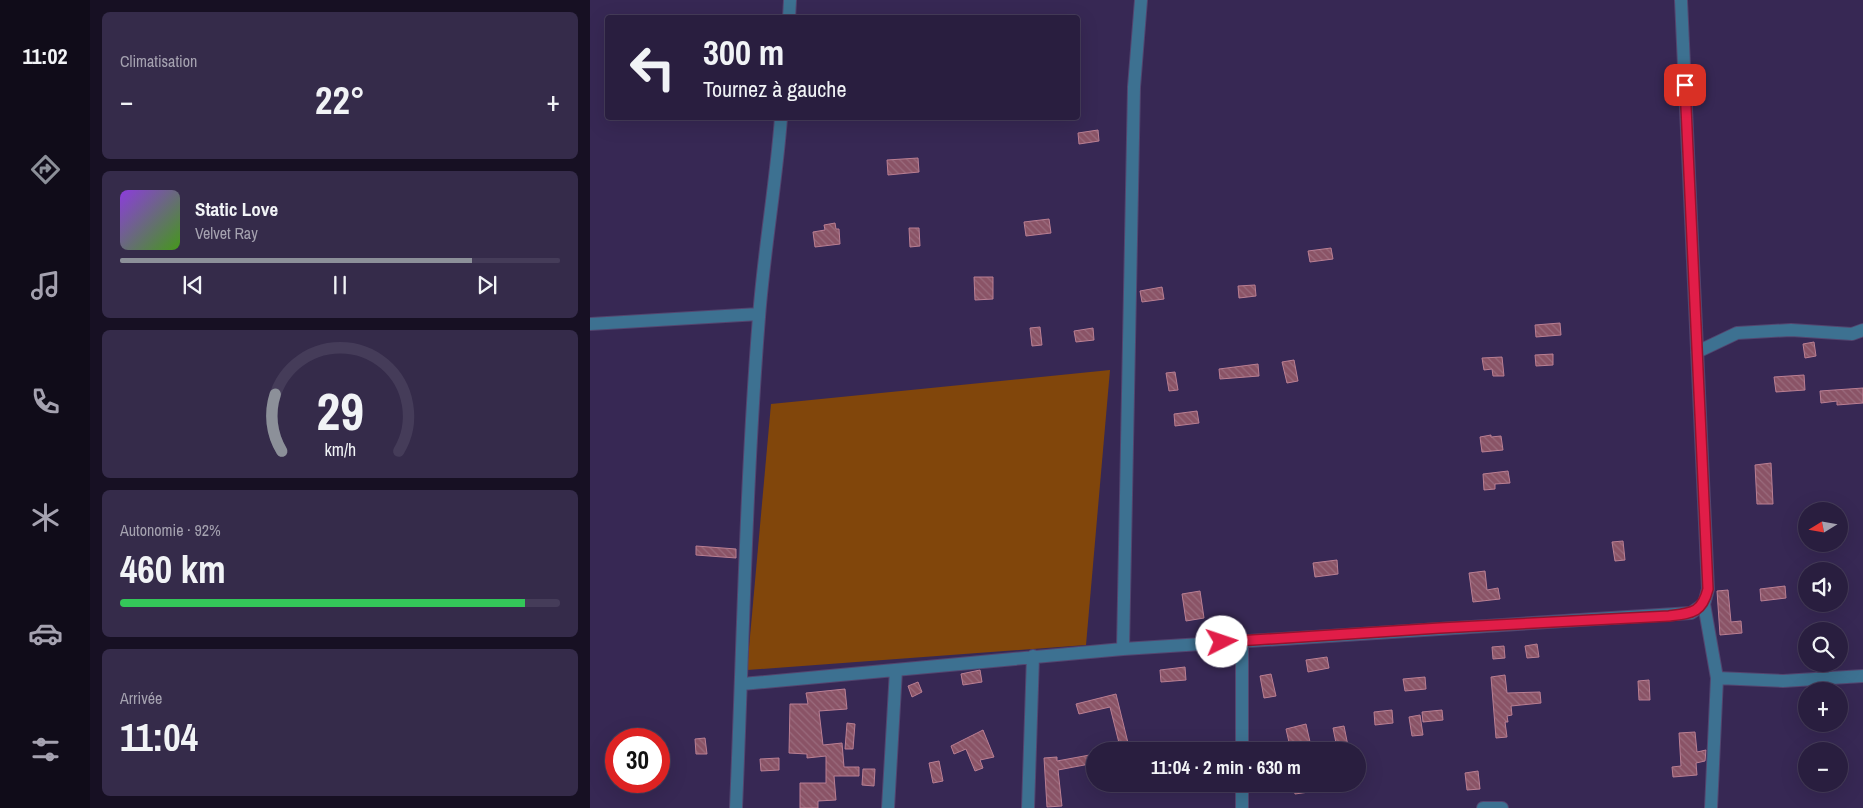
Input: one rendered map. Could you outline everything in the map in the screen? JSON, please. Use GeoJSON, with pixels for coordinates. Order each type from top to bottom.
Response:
{"type":"FeatureCollection","features":[{"type":"Feature","properties":{"kind":"street"},"geometry":{"type":"LineString","coordinates":[[789,15],[790,0]]}},
{"type":"Feature","properties":{"kind":"street"},"geometry":{"type":"LineString","coordinates":[[1123,649],[1134,86],[1141,0]]}},
{"type":"Feature","properties":{"kind":"street"},"geometry":{"type":"LineString","coordinates":[[1682,0],[1708,589],[1704,604],[1717,678],[1712,808]]}},
{"type":"Feature","properties":{"kind":"street"},"geometry":{"type":"LineString","coordinates":[[736,808],[753,397],[759,314],[778,171],[782,120]]}},
{"type":"Feature","properties":{"kind":"street"},"geometry":{"type":"LineString","coordinates":[[590,324],[759,314]]}},
{"type":"Feature","properties":{"kind":"street"},"geometry":{"type":"LineString","coordinates":[[1697,352],[1737,333],[1791,330],[1852,334],[1863,330]]}},
{"type":"Feature","properties":{"kind":"street"},"geometry":{"type":"LineString","coordinates":[[742,684],[1033,656],[1242,640],[1669,616],[1691,613],[1704,604]]}},
{"type":"Feature","properties":{"kind":"street"},"geometry":{"type":"LineString","coordinates":[[1242,640],[1242,742]]}},
{"type":"Feature","properties":{"kind":"street"},"geometry":{"type":"LineString","coordinates":[[1028,808],[1033,656]]}},
{"type":"Feature","properties":{"kind":"street"},"geometry":{"type":"LineString","coordinates":[[888,808],[896,670]]}},
{"type":"Feature","properties":{"kind":"street"},"geometry":{"type":"LineString","coordinates":[[1717,678],[1783,681],[1863,676]]}},
{"type":"Feature","properties":{"kind":"street"},"geometry":{"type":"LineString","coordinates":[[1242,792],[1242,808]]}},
{"type":"Feature","properties":{"kind":"street"},"geometry":{"type":"LineString","coordinates":[[1483,808],[1502,808]]}},
{"type":"Feature","properties":{"kind":"shaded area"},"geometry":{"type":"Polygon","coordinates":[[[1110,370],[1086,645],[747,670],[771,404],[1110,370]]]}},
{"type":"Feature","properties":{"kind":"building"},"geometry":{"type":"Polygon","coordinates":[[[1098,130],[1099,141],[1079,144],[1078,133],[1098,130]]]}},
{"type":"Feature","properties":{"kind":"building"},"geometry":{"type":"Polygon","coordinates":[[[918,158],[919,172],[888,175],[887,160],[918,158]]]}},
{"type":"Feature","properties":{"kind":"building"},"geometry":{"type":"Polygon","coordinates":[[[1049,219],[1051,233],[1026,236],[1024,222],[1049,219]]]}},
{"type":"Feature","properties":{"kind":"building"},"geometry":{"type":"Polygon","coordinates":[[[835,223],[836,229],[839,229],[840,244],[815,247],[813,232],[825,230],[824,225],[835,223]]]}},
{"type":"Feature","properties":{"kind":"building"},"geometry":{"type":"Polygon","coordinates":[[[909,228],[919,228],[920,246],[910,247],[909,228]]]}},
{"type":"Feature","properties":{"kind":"building"},"geometry":{"type":"Polygon","coordinates":[[[1331,248],[1333,259],[1310,262],[1308,251],[1331,248]]]}},
{"type":"Feature","properties":{"kind":"building"},"geometry":{"type":"Polygon","coordinates":[[[974,277],[993,277],[993,299],[975,300],[974,277]]]}},
{"type":"Feature","properties":{"kind":"building"},"geometry":{"type":"Polygon","coordinates":[[[1255,285],[1256,296],[1239,298],[1238,286],[1255,285]]]}},
{"type":"Feature","properties":{"kind":"building"},"geometry":{"type":"Polygon","coordinates":[[[1162,287],[1164,299],[1142,302],[1140,291],[1162,287]]]}},
{"type":"Feature","properties":{"kind":"building"},"geometry":{"type":"Polygon","coordinates":[[[1560,323],[1561,335],[1536,337],[1535,325],[1560,323]]]}},
{"type":"Feature","properties":{"kind":"building"},"geometry":{"type":"Polygon","coordinates":[[[1040,327],[1042,345],[1032,346],[1030,328],[1040,327]]]}},
{"type":"Feature","properties":{"kind":"building"},"geometry":{"type":"Polygon","coordinates":[[[1093,328],[1094,340],[1076,342],[1074,331],[1093,328]]]}},
{"type":"Feature","properties":{"kind":"building"},"geometry":{"type":"Polygon","coordinates":[[[1814,342],[1816,356],[1805,358],[1803,344],[1814,342]]]}},
{"type":"Feature","properties":{"kind":"building"},"geometry":{"type":"Polygon","coordinates":[[[1553,354],[1553,365],[1536,366],[1535,355],[1553,354]]]}},
{"type":"Feature","properties":{"kind":"building"},"geometry":{"type":"Polygon","coordinates":[[[1502,357],[1504,376],[1493,376],[1492,369],[1484,370],[1482,358],[1502,357]]]}},
{"type":"Feature","properties":{"kind":"building"},"geometry":{"type":"Polygon","coordinates":[[[1294,360],[1298,381],[1287,383],[1282,362],[1294,360]]]}},
{"type":"Feature","properties":{"kind":"building"},"geometry":{"type":"Polygon","coordinates":[[[1258,364],[1259,376],[1220,379],[1219,369],[1258,364]]]}},
{"type":"Feature","properties":{"kind":"building"},"geometry":{"type":"Polygon","coordinates":[[[1175,372],[1178,390],[1169,391],[1166,373],[1175,372]]]}},
{"type":"Feature","properties":{"kind":"building"},"geometry":{"type":"Polygon","coordinates":[[[1804,375],[1805,390],[1776,392],[1774,377],[1804,375]]]}},
{"type":"Feature","properties":{"kind":"building"},"geometry":{"type":"Polygon","coordinates":[[[1863,388],[1863,403],[1837,405],[1837,401],[1821,403],[1820,391],[1863,388]]]}},
{"type":"Feature","properties":{"kind":"building"},"geometry":{"type":"Polygon","coordinates":[[[1197,411],[1199,423],[1175,426],[1174,414],[1197,411]]]}},
{"type":"Feature","properties":{"kind":"building"},"geometry":{"type":"Polygon","coordinates":[[[1491,435],[1491,437],[1501,436],[1503,450],[1482,452],[1480,437],[1491,435]]]}},
{"type":"Feature","properties":{"kind":"building"},"geometry":{"type":"Polygon","coordinates":[[[1771,463],[1773,504],[1757,504],[1755,465],[1771,463]]]}},
{"type":"Feature","properties":{"kind":"building"},"geometry":{"type":"Polygon","coordinates":[[[1508,471],[1510,483],[1495,484],[1495,489],[1484,490],[1483,474],[1508,471]]]}},
{"type":"Feature","properties":{"kind":"building"},"geometry":{"type":"Polygon","coordinates":[[[1623,541],[1625,560],[1615,561],[1612,542],[1623,541]]]}},
{"type":"Feature","properties":{"kind":"building"},"geometry":{"type":"Polygon","coordinates":[[[696,546],[736,549],[736,558],[696,555],[696,546]]]}},
{"type":"Feature","properties":{"kind":"building"},"geometry":{"type":"Polygon","coordinates":[[[1337,560],[1338,574],[1315,577],[1313,563],[1337,560]]]}},
{"type":"Feature","properties":{"kind":"building"},"geometry":{"type":"Polygon","coordinates":[[[1485,571],[1487,590],[1498,588],[1500,599],[1473,602],[1469,573],[1485,571]]]}},
{"type":"Feature","properties":{"kind":"building"},"geometry":{"type":"Polygon","coordinates":[[[1785,586],[1786,598],[1761,601],[1760,589],[1785,586]]]}},
{"type":"Feature","properties":{"kind":"building"},"geometry":{"type":"Polygon","coordinates":[[[1728,590],[1731,622],[1741,621],[1742,633],[1720,635],[1717,591],[1728,590]]]}},
{"type":"Feature","properties":{"kind":"building"},"geometry":{"type":"Polygon","coordinates":[[[1200,591],[1204,618],[1186,621],[1182,594],[1200,591]]]}},
{"type":"Feature","properties":{"kind":"building"},"geometry":{"type":"Polygon","coordinates":[[[1537,644],[1539,657],[1527,658],[1525,646],[1537,644]]]}},
{"type":"Feature","properties":{"kind":"building"},"geometry":{"type":"Polygon","coordinates":[[[1504,646],[1505,658],[1493,659],[1492,647],[1504,646]]]}},
{"type":"Feature","properties":{"kind":"building"},"geometry":{"type":"Polygon","coordinates":[[[1327,657],[1329,668],[1308,672],[1306,660],[1327,657]]]}},
{"type":"Feature","properties":{"kind":"building"},"geometry":{"type":"Polygon","coordinates":[[[1185,667],[1186,680],[1161,682],[1160,670],[1185,667]]]}},
{"type":"Feature","properties":{"kind":"building"},"geometry":{"type":"Polygon","coordinates":[[[980,670],[982,682],[963,685],[961,674],[980,670]]]}},
{"type":"Feature","properties":{"kind":"building"},"geometry":{"type":"Polygon","coordinates":[[[1271,674],[1276,696],[1264,698],[1260,676],[1271,674]]]}},
{"type":"Feature","properties":{"kind":"building"},"geometry":{"type":"Polygon","coordinates":[[[1505,675],[1507,693],[1540,692],[1541,703],[1511,706],[1512,715],[1507,716],[1508,722],[1505,722],[1507,737],[1496,738],[1491,677],[1505,675]]]}},
{"type":"Feature","properties":{"kind":"building"},"geometry":{"type":"Polygon","coordinates":[[[1425,677],[1426,689],[1405,691],[1403,679],[1425,677]]]}},
{"type":"Feature","properties":{"kind":"building"},"geometry":{"type":"Polygon","coordinates":[[[1649,680],[1650,700],[1639,700],[1638,681],[1649,680]]]}},
{"type":"Feature","properties":{"kind":"building"},"geometry":{"type":"Polygon","coordinates":[[[918,682],[922,692],[912,697],[908,686],[918,682]]]}},
{"type":"Feature","properties":{"kind":"building"},"geometry":{"type":"Polygon","coordinates":[[[845,689],[847,709],[819,711],[823,745],[842,743],[844,767],[859,767],[859,776],[834,776],[836,800],[818,801],[818,808],[800,808],[800,783],[826,783],[826,756],[807,758],[807,754],[789,753],[790,704],[808,704],[806,693],[845,689]]]}},
{"type":"Feature","properties":{"kind":"building"},"geometry":{"type":"Polygon","coordinates":[[[1116,694],[1128,742],[1119,742],[1110,707],[1079,714],[1076,704],[1116,694]]]}},
{"type":"Feature","properties":{"kind":"building"},"geometry":{"type":"Polygon","coordinates":[[[1392,710],[1393,723],[1375,725],[1374,712],[1392,710]]]}},
{"type":"Feature","properties":{"kind":"building"},"geometry":{"type":"Polygon","coordinates":[[[1442,710],[1443,720],[1423,722],[1422,712],[1442,710]]]}},
{"type":"Feature","properties":{"kind":"building"},"geometry":{"type":"Polygon","coordinates":[[[1420,715],[1423,735],[1412,736],[1409,717],[1420,715]]]}},
{"type":"Feature","properties":{"kind":"building"},"geometry":{"type":"Polygon","coordinates":[[[847,723],[855,724],[853,749],[845,749],[847,723]]]}},
{"type":"Feature","properties":{"kind":"building"},"geometry":{"type":"Polygon","coordinates":[[[1306,724],[1310,742],[1289,742],[1286,729],[1306,724]]]}},
{"type":"Feature","properties":{"kind":"building"},"geometry":{"type":"Polygon","coordinates":[[[1344,726],[1347,742],[1336,742],[1333,728],[1344,726]]]}},
{"type":"Feature","properties":{"kind":"building"},"geometry":{"type":"Polygon","coordinates":[[[983,730],[994,757],[980,760],[983,768],[975,771],[966,749],[954,754],[951,746],[983,730]]]}},
{"type":"Feature","properties":{"kind":"building"},"geometry":{"type":"Polygon","coordinates":[[[1695,732],[1697,752],[1706,750],[1705,761],[1696,763],[1697,775],[1673,777],[1672,767],[1681,766],[1679,733],[1695,732]]]}},
{"type":"Feature","properties":{"kind":"building"},"geometry":{"type":"Polygon","coordinates":[[[705,738],[707,754],[696,754],[695,739],[705,738]]]}},
{"type":"Feature","properties":{"kind":"building"},"geometry":{"type":"Polygon","coordinates":[[[1086,756],[1086,765],[1058,770],[1062,806],[1047,807],[1044,758],[1057,757],[1057,761],[1086,756]]]}},
{"type":"Feature","properties":{"kind":"building"},"geometry":{"type":"Polygon","coordinates":[[[779,758],[779,770],[761,771],[760,759],[779,758]]]}},
{"type":"Feature","properties":{"kind":"building"},"geometry":{"type":"Polygon","coordinates":[[[939,761],[943,781],[933,783],[929,763],[939,761]]]}},
{"type":"Feature","properties":{"kind":"building"},"geometry":{"type":"Polygon","coordinates":[[[863,769],[875,769],[874,786],[862,785],[863,769]]]}},
{"type":"Feature","properties":{"kind":"building"},"geometry":{"type":"Polygon","coordinates":[[[1478,771],[1480,789],[1467,790],[1465,773],[1478,771]]]}},
{"type":"Feature","properties":{"kind":"route"},"geometry":{"type":"LineString","coordinates":[[1222,642],[1440,628],[1647,618],[1691,613],[1704,604],[1708,589],[1685,85]]}}]}
